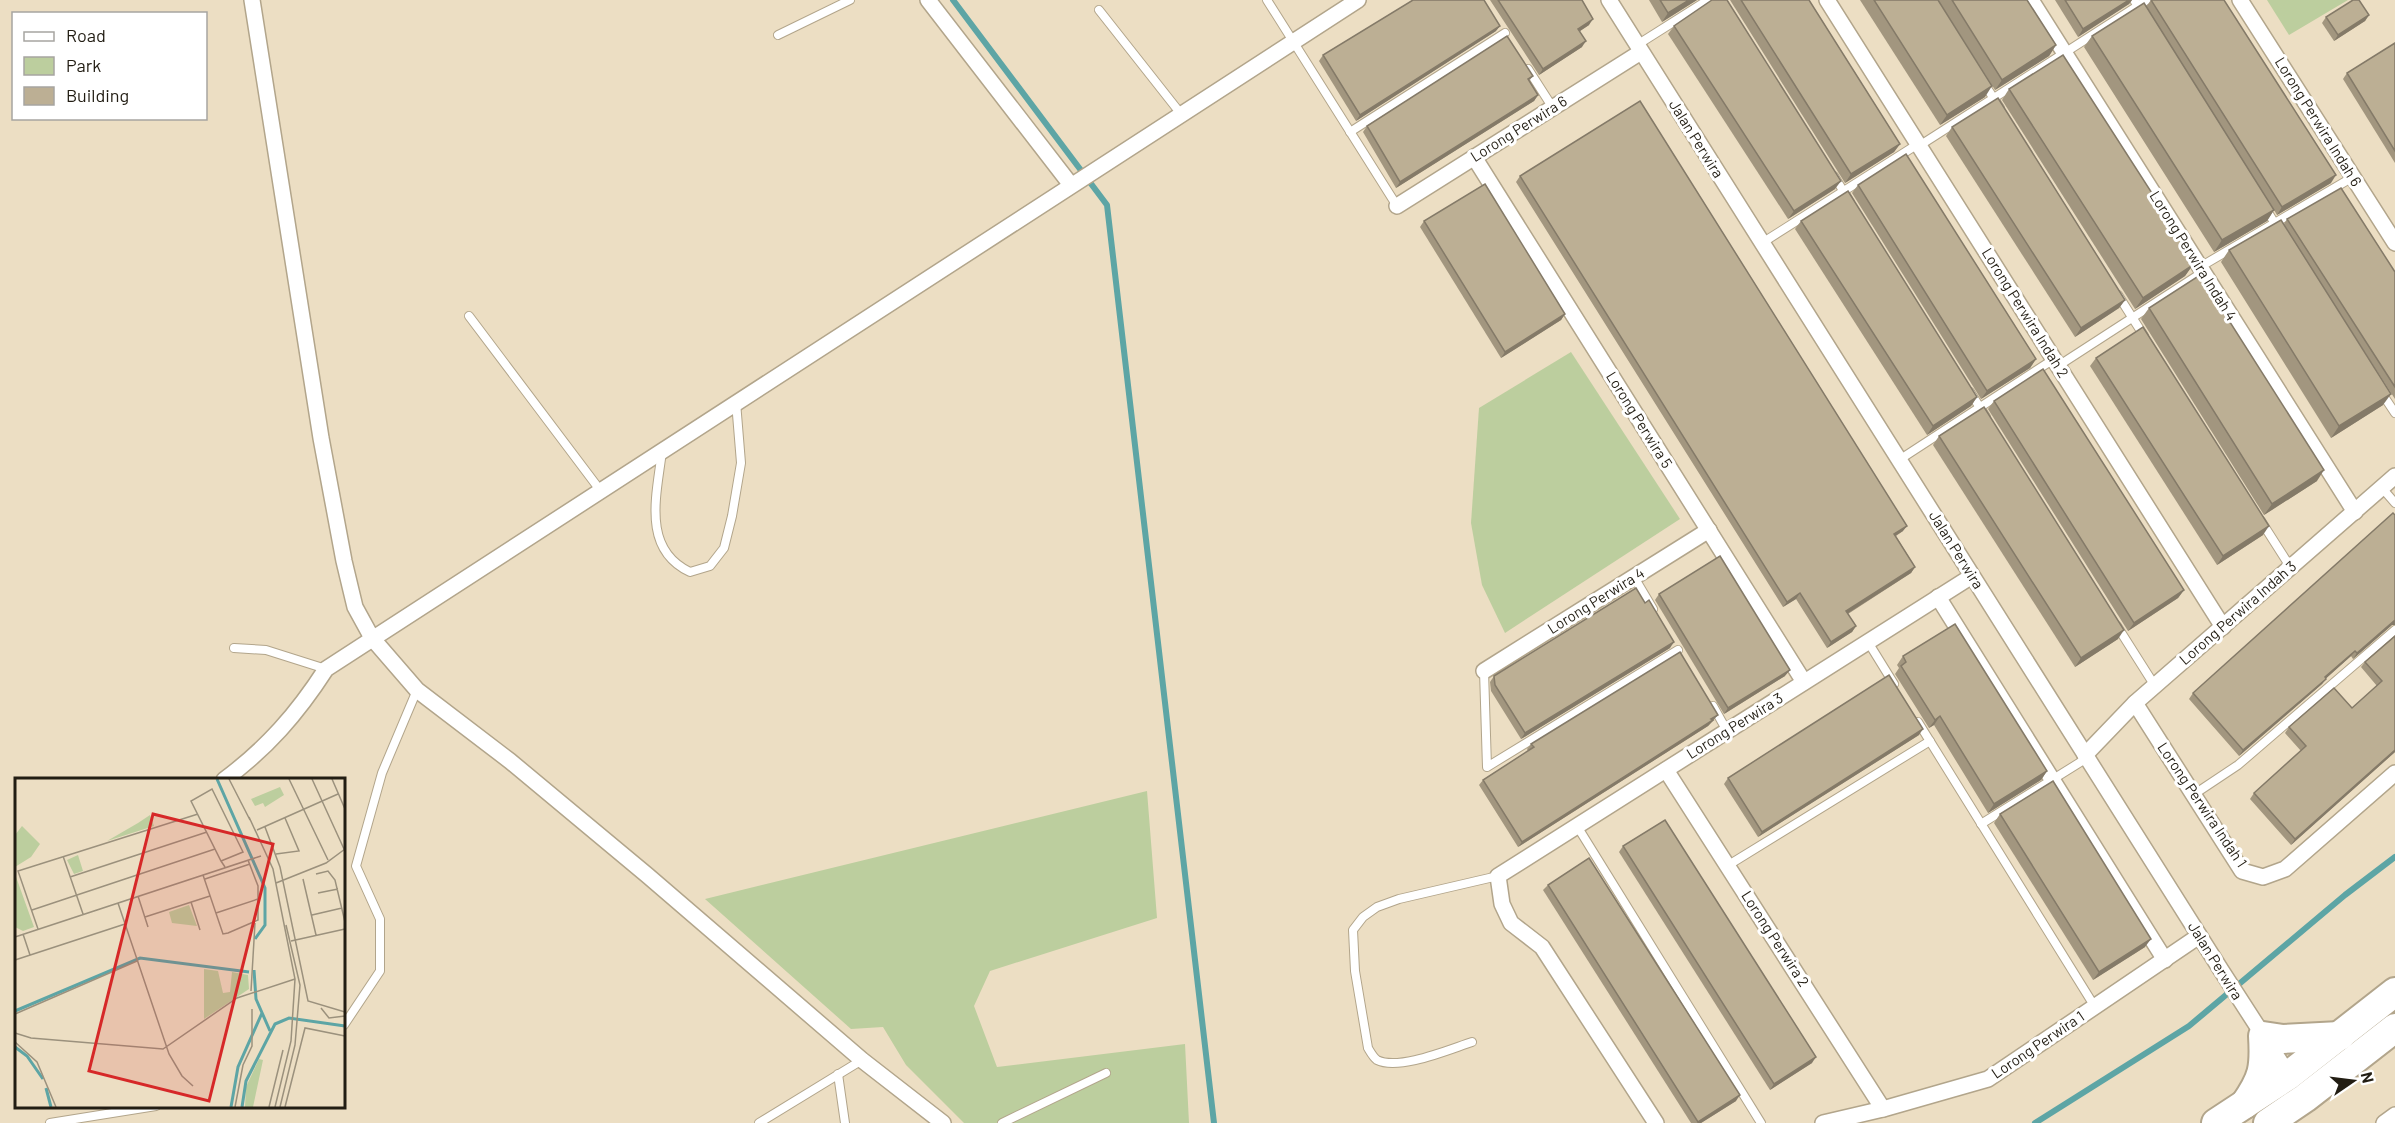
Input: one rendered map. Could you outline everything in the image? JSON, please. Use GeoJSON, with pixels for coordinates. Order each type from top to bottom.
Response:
{"type":"FeatureCollection","features":[{"type":"Feature","properties":{"kind":"highway"},"geometry":{"type":"LineString","coordinates":[[2216,1123],[2289,1075],[2395,992]]}},
{"type":"Feature","properties":{"kind":"highway"},"geometry":{"type":"LineString","coordinates":[[2256,1024],[2283,1039],[2340,1036]]}},
{"type":"Feature","properties":{"kind":"highway"},"geometry":{"type":"LineString","coordinates":[[2244,1106],[2259,1083],[2265,1059],[2256,1024]]}},
{"type":"Feature","properties":{"kind":"highway"},"geometry":{"type":"LineString","coordinates":[[2268,1123],[2305,1098],[2395,1028]]}},
{"type":"Feature","properties":{"kind":"street"},"geometry":{"type":"LineString","coordinates":[[252,0],[321,438],[342,550],[355,607],[372,638],[417,690],[510,761],[647,875],[862,1060],[943,1123]]}},
{"type":"Feature","properties":{"kind":"street"},"geometry":{"type":"LineString","coordinates":[[928,0],[1074,183]]}},
{"type":"Feature","properties":{"kind":"street"},"geometry":{"type":"LineString","coordinates":[[227,778],[249,762],[302,707],[326,669],[1358,0]]}},
{"type":"Feature","properties":{"kind":"street","name":"Jalan Perwira"},"geometry":{"type":"LineString","coordinates":[[1609,0],[2199,936],[2305,1098]]}},
{"type":"Feature","properties":{"kind":"street","name":"Lorong Perwira Indah 2"},"geometry":{"type":"LineString","coordinates":[[1827,0],[2223,627]]}},
{"type":"Feature","properties":{"kind":"street","name":"Lorong Perwira Indah 4"},"geometry":{"type":"LineString","coordinates":[[2031,0],[2355,512]]}},
{"type":"Feature","properties":{"kind":"street","name":"Lorong Perwira Indah 6"},"geometry":{"type":"LineString","coordinates":[[2240,0],[2395,243]]}},
{"type":"Feature","properties":{"kind":"street","name":"Lorong Perwira 6"},"geometry":{"type":"LineString","coordinates":[[1397,206],[1553,108],[1639,48]]}},
{"type":"Feature","properties":{"kind":"street","name":"Lorong Perwira 5"},"geometry":{"type":"LineString","coordinates":[[1474,157],[1804,682]]}},
{"type":"Feature","properties":{"kind":"street","name":"Lorong Perwira Indah 3"},"geometry":{"type":"LineString","coordinates":[[2086,756],[2135,703],[2395,476]]}},
{"type":"Feature","properties":{"kind":"street","name":"Lorong Perwira 4"},"geometry":{"type":"LineString","coordinates":[[1484,671],[1709,530]]}},
{"type":"Feature","properties":{"kind":"street","name":"Lorong Perwira 3"},"geometry":{"type":"LineString","coordinates":[[1498,876],[1972,576]]}},
{"type":"Feature","properties":{"kind":"street"},"geometry":{"type":"LineString","coordinates":[[1938,597],[2166,960]]}},
{"type":"Feature","properties":{"kind":"street","name":"Lorong Perwira Indah 1"},"geometry":{"type":"LineString","coordinates":[[2135,703],[2242,871],[2263,877],[2285,869],[2395,773]]}},
{"type":"Feature","properties":{"kind":"street","name":"Lorong Perwira 2"},"geometry":{"type":"LineString","coordinates":[[1666,770],[1883,1109]]}},
{"type":"Feature","properties":{"kind":"street"},"geometry":{"type":"LineString","coordinates":[[1498,876],[1502,904],[1511,923],[1542,947],[1656,1123]]}},
{"type":"Feature","properties":{"kind":"street","name":"Lorong Perwira 1"},"geometry":{"type":"LineString","coordinates":[[1823,1123],[1883,1109],[1988,1079],[2199,936]]}},
{"type":"Feature","properties":{"kind":"street"},"geometry":{"type":"LineString","coordinates":[[2384,1123],[2395,1115]]}},
{"type":"Feature","properties":{"kind":"lane"},"geometry":{"type":"LineString","coordinates":[[778,35],[850,0]]}},
{"type":"Feature","properties":{"kind":"lane"},"geometry":{"type":"LineString","coordinates":[[1267,0],[1397,206]]}},
{"type":"Feature","properties":{"kind":"lane"},"geometry":{"type":"LineString","coordinates":[[1639,48],[1708,0]]}},
{"type":"Feature","properties":{"kind":"lane"},"geometry":{"type":"LineString","coordinates":[[1762,243],[1994,99],[2136,3],[2147,0]]}},
{"type":"Feature","properties":{"kind":"lane"},"geometry":{"type":"LineString","coordinates":[[2136,3],[2150,26]]}},
{"type":"Feature","properties":{"kind":"lane"},"geometry":{"type":"LineString","coordinates":[[1099,10],[1181,114]]}},
{"type":"Feature","properties":{"kind":"lane"},"geometry":{"type":"LineString","coordinates":[[1499,25],[1511,42]]}},
{"type":"Feature","properties":{"kind":"lane"},"geometry":{"type":"LineString","coordinates":[[1350,132],[1505,33]]}},
{"type":"Feature","properties":{"kind":"lane"},"geometry":{"type":"LineString","coordinates":[[1523,61],[1553,108]]}},
{"type":"Feature","properties":{"kind":"lane"},"geometry":{"type":"LineString","coordinates":[[1981,79],[2006,118]]}},
{"type":"Feature","properties":{"kind":"lane"},"geometry":{"type":"LineString","coordinates":[[1830,171],[1856,211]]}},
{"type":"Feature","properties":{"kind":"lane"},"geometry":{"type":"LineString","coordinates":[[1899,460],[1980,408],[2132,318],[2202,269],[2353,177]]}},
{"type":"Feature","properties":{"kind":"lane"},"geometry":{"type":"LineString","coordinates":[[2262,203],[2287,243]]}},
{"type":"Feature","properties":{"kind":"lane"},"geometry":{"type":"LineString","coordinates":[[2114,288],[2151,348]]}},
{"type":"Feature","properties":{"kind":"lane"},"geometry":{"type":"LineString","coordinates":[[469,315],[600,490]]}},
{"type":"Feature","properties":{"kind":"lane"},"geometry":{"type":"LineString","coordinates":[[2376,383],[2395,413]]}},
{"type":"Feature","properties":{"kind":"lane"},"geometry":{"type":"LineString","coordinates":[[1967,388],[1992,427]]}},
{"type":"Feature","properties":{"kind":"lane"},"geometry":{"type":"LineString","coordinates":[[662,450],[654,520],[661,545],[676,565],[690,572],[710,566],[724,548],[741,463],[736,402]]}},
{"type":"Feature","properties":{"kind":"lane"},"geometry":{"type":"LineString","coordinates":[[2382,488],[2395,503]]}},
{"type":"Feature","properties":{"kind":"lane"},"geometry":{"type":"LineString","coordinates":[[2259,518],[2291,567]]}},
{"type":"Feature","properties":{"kind":"lane"},"geometry":{"type":"LineString","coordinates":[[1634,577],[1656,613]]}},
{"type":"Feature","properties":{"kind":"lane"},"geometry":{"type":"LineString","coordinates":[[2111,616],[2155,686]]}},
{"type":"Feature","properties":{"kind":"lane"},"geometry":{"type":"LineString","coordinates":[[2193,795],[2238,765],[2395,630]]}},
{"type":"Feature","properties":{"kind":"lane"},"geometry":{"type":"LineString","coordinates":[[1673,640],[1684,660]]}},
{"type":"Feature","properties":{"kind":"lane"},"geometry":{"type":"LineString","coordinates":[[1868,642],[1899,691]]}},
{"type":"Feature","properties":{"kind":"lane"},"geometry":{"type":"LineString","coordinates":[[234,648],[266,650],[326,669]]}},
{"type":"Feature","properties":{"kind":"lane"},"geometry":{"type":"LineString","coordinates":[[1484,671],[1487,767],[1678,650]]}},
{"type":"Feature","properties":{"kind":"lane"},"geometry":{"type":"LineString","coordinates":[[345,1024],[380,971],[380,919],[356,866],[382,773],[417,690]]}},
{"type":"Feature","properties":{"kind":"lane"},"geometry":{"type":"LineString","coordinates":[[1709,700],[1727,731]]}},
{"type":"Feature","properties":{"kind":"lane"},"geometry":{"type":"LineString","coordinates":[[1911,711],[2095,1007]]}},
{"type":"Feature","properties":{"kind":"lane"},"geometry":{"type":"LineString","coordinates":[[1727,866],[1930,741]]}},
{"type":"Feature","properties":{"kind":"lane"},"geometry":{"type":"LineString","coordinates":[[1981,824],[2086,756]]}},
{"type":"Feature","properties":{"kind":"lane"},"geometry":{"type":"LineString","coordinates":[[1577,826],[1761,1123]]}},
{"type":"Feature","properties":{"kind":"lane"},"geometry":{"type":"LineString","coordinates":[[1472,1042],[1408,1061],[1379,1061],[1373,1056],[1368,1048],[1354,971],[1353,930],[1363,917],[1377,907],[1399,899],[1498,876]]}},
{"type":"Feature","properties":{"kind":"lane"},"geometry":{"type":"LineString","coordinates":[[759,1123],[862,1060]]}},
{"type":"Feature","properties":{"kind":"lane"},"geometry":{"type":"LineString","coordinates":[[1002,1123],[1106,1073]]}},
{"type":"Feature","properties":{"kind":"lane"},"geometry":{"type":"LineString","coordinates":[[838,1074],[845,1123]]}},
{"type":"Feature","properties":{"kind":"lane"},"geometry":{"type":"LineString","coordinates":[[50,1123],[149,1108]]}},
{"type":"Feature","properties":{"kind":"green space"},"geometry":{"type":"Polygon","coordinates":[[[2267,0],[2348,0],[2289,35],[2267,0]]]}},
{"type":"Feature","properties":{"kind":"green space"},"geometry":{"type":"Polygon","coordinates":[[[1571,352],[1680,519],[1505,633],[1482,585],[1471,523],[1479,408],[1571,352]]]}},
{"type":"Feature","properties":{"kind":"green space"},"geometry":{"type":"Polygon","coordinates":[[[1147,791],[1157,918],[990,971],[974,1006],[997,1067],[1185,1044],[1189,1123],[964,1123],[906,1065],[883,1027],[851,1029],[705,899],[1147,791]]]}},
{"type":"Feature","properties":{"kind":"building"},"geometry":{"type":"Polygon","coordinates":[[[1413,0],[1484,0],[1500,26],[1360,115],[1323,55],[1413,0]]]}},
{"type":"Feature","properties":{"kind":"building"},"geometry":{"type":"Polygon","coordinates":[[[1498,0],[1582,0],[1593,19],[1578,29],[1586,41],[1543,69],[1498,0]]]}},
{"type":"Feature","properties":{"kind":"building"},"geometry":{"type":"Polygon","coordinates":[[[1660,0],[1689,0],[1668,13],[1660,0]]]}},
{"type":"Feature","properties":{"kind":"building"},"geometry":{"type":"Polygon","coordinates":[[[1712,0],[1727,0],[1841,181],[1794,211],[1674,26],[1712,0]]]}},
{"type":"Feature","properties":{"kind":"building"},"geometry":{"type":"Polygon","coordinates":[[[1741,0],[1809,0],[1900,144],[1851,174],[1741,0]]]}},
{"type":"Feature","properties":{"kind":"building"},"geometry":{"type":"Polygon","coordinates":[[[1874,0],[1938,0],[1992,86],[1947,115],[1874,0]]]}},
{"type":"Feature","properties":{"kind":"building"},"geometry":{"type":"Polygon","coordinates":[[[1952,0],[2027,0],[2056,45],[2002,80],[1952,0]]]}},
{"type":"Feature","properties":{"kind":"building"},"geometry":{"type":"Polygon","coordinates":[[[2065,0],[2129,0],[2083,29],[2065,0]]]}},
{"type":"Feature","properties":{"kind":"building"},"geometry":{"type":"Polygon","coordinates":[[[2151,0],[2224,0],[2336,175],[2282,207],[2151,0]]]}},
{"type":"Feature","properties":{"kind":"building"},"geometry":{"type":"Polygon","coordinates":[[[2353,0],[2359,0],[2369,15],[2338,35],[2326,17],[2353,0]]]}},
{"type":"Feature","properties":{"kind":"building"},"geometry":{"type":"Polygon","coordinates":[[[2144,3],[2274,210],[2222,240],[2092,36],[2144,3]]]}},
{"type":"Feature","properties":{"kind":"building"},"geometry":{"type":"Polygon","coordinates":[[[1507,36],[1533,76],[1528,79],[1538,95],[1400,182],[1367,126],[1507,36]]]}},
{"type":"Feature","properties":{"kind":"building"},"geometry":{"type":"Polygon","coordinates":[[[2395,43],[2395,151],[2347,73],[2395,43]]]}},
{"type":"Feature","properties":{"kind":"building"},"geometry":{"type":"Polygon","coordinates":[[[2063,55],[2195,260],[2191,262],[2193,265],[2143,298],[2009,89],[2063,55]]]}},
{"type":"Feature","properties":{"kind":"building"},"geometry":{"type":"Polygon","coordinates":[[[1998,98],[2125,300],[2081,328],[1952,127],[1998,98]]]}},
{"type":"Feature","properties":{"kind":"building"},"geometry":{"type":"Polygon","coordinates":[[[1640,101],[1907,526],[1894,534],[1915,567],[1846,611],[1856,626],[1831,642],[1800,593],[1787,602],[1520,176],[1640,101]]]}},
{"type":"Feature","properties":{"kind":"building"},"geometry":{"type":"Polygon","coordinates":[[[1906,154],[2036,359],[1987,391],[1858,185],[1906,154]]]}},
{"type":"Feature","properties":{"kind":"building"},"geometry":{"type":"Polygon","coordinates":[[[1485,184],[1565,314],[1505,352],[1424,221],[1485,184]]]}},
{"type":"Feature","properties":{"kind":"building"},"geometry":{"type":"Polygon","coordinates":[[[2341,188],[2395,272],[2395,387],[2287,219],[2341,188]]]}},
{"type":"Feature","properties":{"kind":"building"},"geometry":{"type":"Polygon","coordinates":[[[1848,191],[1977,397],[1933,426],[1801,221],[1848,191]]]}},
{"type":"Feature","properties":{"kind":"building"},"geometry":{"type":"Polygon","coordinates":[[[2281,220],[2391,394],[2339,426],[2229,250],[2281,220]]]}},
{"type":"Feature","properties":{"kind":"building"},"geometry":{"type":"Polygon","coordinates":[[[2200,275],[2324,470],[2272,504],[2149,308],[2200,275]]]}},
{"type":"Feature","properties":{"kind":"building"},"geometry":{"type":"Polygon","coordinates":[[[2143,327],[2269,526],[2223,556],[2096,358],[2143,327]]]}},
{"type":"Feature","properties":{"kind":"building"},"geometry":{"type":"Polygon","coordinates":[[[2043,369],[2184,590],[2134,623],[1994,401],[2043,369]]]}},
{"type":"Feature","properties":{"kind":"building"},"geometry":{"type":"Polygon","coordinates":[[[1984,407],[2124,630],[2081,658],[1939,436],[1984,407]]]}},
{"type":"Feature","properties":{"kind":"building"},"geometry":{"type":"Polygon","coordinates":[[[2393,513],[2395,515],[2395,620],[2357,653],[2355,651],[2243,750],[2193,693],[2393,513]]]}},
{"type":"Feature","properties":{"kind":"building"},"geometry":{"type":"Polygon","coordinates":[[[1720,556],[1790,670],[1728,708],[1659,594],[1720,556]]]}},
{"type":"Feature","properties":{"kind":"building"},"geometry":{"type":"Polygon","coordinates":[[[1636,588],[1645,603],[1649,600],[1674,642],[1525,733],[1495,685],[1494,676],[1636,588]]]}},
{"type":"Feature","properties":{"kind":"building"},"geometry":{"type":"Polygon","coordinates":[[[1955,624],[2047,771],[1994,804],[1940,716],[1935,720],[1901,666],[1906,662],[1903,656],[1955,624]]]}},
{"type":"Feature","properties":{"kind":"building"},"geometry":{"type":"Polygon","coordinates":[[[2395,636],[2395,750],[2295,839],[2254,793],[2306,746],[2289,727],[2334,688],[2352,708],[2382,681],[2365,662],[2395,636]]]}},
{"type":"Feature","properties":{"kind":"building"},"geometry":{"type":"Polygon","coordinates":[[[1680,652],[1718,715],[1522,842],[1483,780],[1534,747],[1531,744],[1680,652]]]}},
{"type":"Feature","properties":{"kind":"building"},"geometry":{"type":"Polygon","coordinates":[[[1889,675],[1923,729],[1762,832],[1728,778],[1889,675]]]}},
{"type":"Feature","properties":{"kind":"building"},"geometry":{"type":"Polygon","coordinates":[[[2053,781],[2151,939],[2099,972],[2000,814],[2053,781]]]}},
{"type":"Feature","properties":{"kind":"building"},"geometry":{"type":"Polygon","coordinates":[[[1665,820],[1816,1057],[1774,1084],[1623,846],[1665,820]]]}},
{"type":"Feature","properties":{"kind":"building"},"geometry":{"type":"Polygon","coordinates":[[[1589,858],[1740,1095],[1698,1122],[1548,885],[1589,858]]]}},
{"type":"Feature","properties":{"kind":"waterway"},"geometry":{"type":"LineString","coordinates":[[953,0],[1107,205],[1214,1123]]}},
{"type":"Feature","properties":{"kind":"waterway"},"geometry":{"type":"LineString","coordinates":[[2035,1123],[2189,1026],[2345,895],[2395,857]]}}]}
